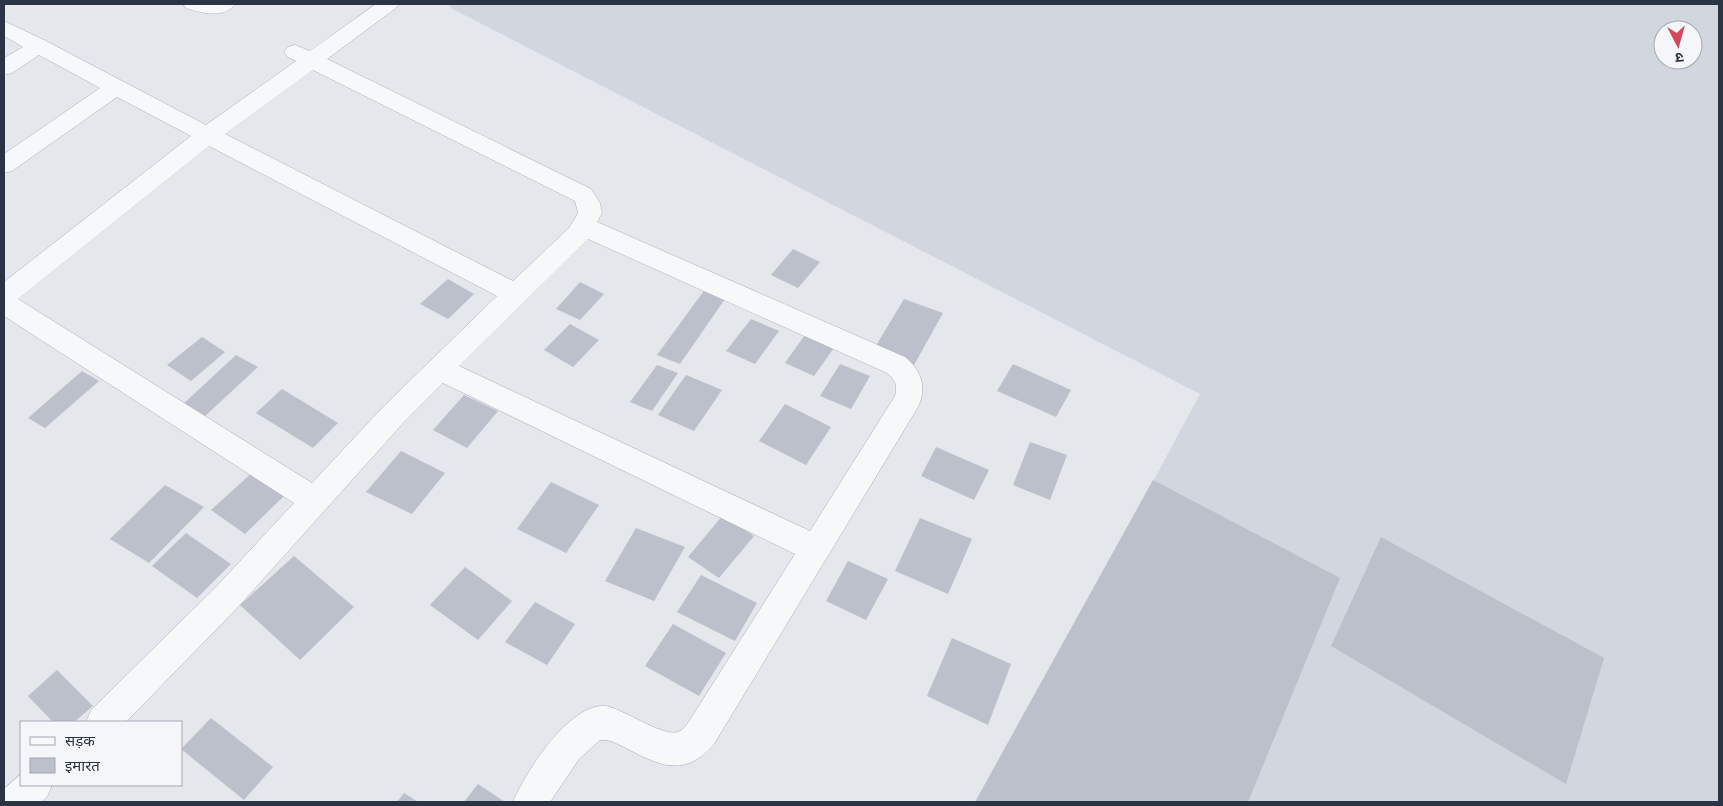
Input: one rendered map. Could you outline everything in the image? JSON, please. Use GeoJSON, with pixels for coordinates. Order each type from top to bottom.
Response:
{"type":"FeatureCollection","features":[{"type":"Feature","properties":{"kind":"street"},"geometry":{"type":"LineString","coordinates":[[193,4],[205,8],[219,7],[225,4]]}},
{"type":"Feature","properties":{"kind":"street"},"geometry":{"type":"LineString","coordinates":[[4,296],[208,135],[302,56],[389,4]]}},
{"type":"Feature","properties":{"kind":"street"},"geometry":{"type":"LineString","coordinates":[[4,28],[516,294]]}},
{"type":"Feature","properties":{"kind":"street"},"geometry":{"type":"LineString","coordinates":[[4,68],[39,46]]}},
{"type":"Feature","properties":{"kind":"street"},"geometry":{"type":"LineString","coordinates":[[104,721],[187,639],[316,501],[394,414],[568,245],[584,227],[590,212],[588,203],[582,195],[302,56]]}},
{"type":"Feature","properties":{"kind":"street"},"geometry":{"type":"LineString","coordinates":[[4,165],[116,87]]}},
{"type":"Feature","properties":{"kind":"street"},"geometry":{"type":"LineString","coordinates":[[530,802],[568,748],[584,731],[598,723],[612,725],[666,749],[681,750],[691,745],[702,732],[816,549],[908,398],[911,388],[907,375],[896,365],[584,227]]}},
{"type":"Feature","properties":{"kind":"street"},"geometry":{"type":"LineString","coordinates":[[4,303],[316,501]]}},
{"type":"Feature","properties":{"kind":"street"},"geometry":{"type":"LineString","coordinates":[[440,369],[816,549]]}},
{"type":"Feature","properties":{"kind":"street"},"geometry":{"type":"LineString","coordinates":[[16,802],[34,786]]}},
{"type":"Feature","properties":{"kind":"shaded area"},"geometry":{"type":"Polygon","coordinates":[[[453,4],[1719,4],[1719,802],[981,802],[1200,394],[449,7],[453,4]]]}},
{"type":"Feature","properties":{"kind":"building"},"geometry":{"type":"Polygon","coordinates":[[[793,249],[820,262],[798,288],[771,275],[793,249]]]}},
{"type":"Feature","properties":{"kind":"building"},"geometry":{"type":"Polygon","coordinates":[[[448,279],[474,294],[448,319],[420,304],[448,279]]]}},
{"type":"Feature","properties":{"kind":"building"},"geometry":{"type":"Polygon","coordinates":[[[580,282],[604,294],[580,320],[556,309],[580,282]]]}},
{"type":"Feature","properties":{"kind":"building"},"geometry":{"type":"Polygon","coordinates":[[[706,288],[727,296],[680,364],[657,355],[706,288]]]}},
{"type":"Feature","properties":{"kind":"building"},"geometry":{"type":"Polygon","coordinates":[[[904,299],[943,313],[914,365],[874,349],[904,299]]]}},
{"type":"Feature","properties":{"kind":"building"},"geometry":{"type":"Polygon","coordinates":[[[751,319],[779,331],[755,364],[726,351],[751,319]]]}},
{"type":"Feature","properties":{"kind":"building"},"geometry":{"type":"Polygon","coordinates":[[[570,324],[599,340],[573,367],[544,350],[570,324]]]}},
{"type":"Feature","properties":{"kind":"building"},"geometry":{"type":"Polygon","coordinates":[[[807,332],[836,345],[814,376],[785,363],[807,332]]]}},
{"type":"Feature","properties":{"kind":"building"},"geometry":{"type":"Polygon","coordinates":[[[202,337],[225,352],[191,381],[167,365],[202,337]]]}},
{"type":"Feature","properties":{"kind":"building"},"geometry":{"type":"Polygon","coordinates":[[[236,355],[258,367],[203,418],[181,406],[236,355]]]}},
{"type":"Feature","properties":{"kind":"building"},"geometry":{"type":"Polygon","coordinates":[[[840,364],[870,376],[851,409],[820,396],[840,364]]]}},
{"type":"Feature","properties":{"kind":"building"},"geometry":{"type":"Polygon","coordinates":[[[1013,364],[1071,390],[1056,417],[997,391],[1013,364]]]}},
{"type":"Feature","properties":{"kind":"building"},"geometry":{"type":"Polygon","coordinates":[[[657,365],[678,373],[652,411],[630,402],[657,365]]]}},
{"type":"Feature","properties":{"kind":"building"},"geometry":{"type":"Polygon","coordinates":[[[82,371],[99,381],[45,428],[28,418],[82,371]]]}},
{"type":"Feature","properties":{"kind":"building"},"geometry":{"type":"Polygon","coordinates":[[[686,375],[722,390],[694,431],[658,415],[686,375]]]}},
{"type":"Feature","properties":{"kind":"building"},"geometry":{"type":"Polygon","coordinates":[[[282,389],[338,423],[313,448],[256,413],[282,389]]]}},
{"type":"Feature","properties":{"kind":"building"},"geometry":{"type":"Polygon","coordinates":[[[464,395],[498,411],[467,448],[433,430],[464,395]]]}},
{"type":"Feature","properties":{"kind":"building"},"geometry":{"type":"Polygon","coordinates":[[[785,404],[831,427],[806,465],[759,441],[785,404]]]}},
{"type":"Feature","properties":{"kind":"building"},"geometry":{"type":"Polygon","coordinates":[[[1030,442],[1067,455],[1050,500],[1013,485],[1030,442]]]}},
{"type":"Feature","properties":{"kind":"building"},"geometry":{"type":"Polygon","coordinates":[[[936,447],[989,470],[974,500],[921,476],[936,447]]]}},
{"type":"Feature","properties":{"kind":"building"},"geometry":{"type":"Polygon","coordinates":[[[401,451],[445,473],[412,514],[366,492],[401,451]]]}},
{"type":"Feature","properties":{"kind":"building"},"geometry":{"type":"Polygon","coordinates":[[[254,471],[287,493],[245,534],[211,510],[254,471]]]}},
{"type":"Feature","properties":{"kind":"building"},"geometry":{"type":"Polygon","coordinates":[[[1153,480],[1340,578],[1248,802],[975,802],[1153,480]]]}},
{"type":"Feature","properties":{"kind":"building"},"geometry":{"type":"Polygon","coordinates":[[[551,482],[599,505],[566,553],[517,529],[551,482]]]}},
{"type":"Feature","properties":{"kind":"building"},"geometry":{"type":"Polygon","coordinates":[[[165,485],[204,507],[149,563],[110,539],[165,485]]]}},
{"type":"Feature","properties":{"kind":"building"},"geometry":{"type":"Polygon","coordinates":[[[723,515],[754,536],[719,578],[688,557],[723,515]]]}},
{"type":"Feature","properties":{"kind":"building"},"geometry":{"type":"Polygon","coordinates":[[[920,518],[972,539],[948,594],[895,571],[920,518]]]}},
{"type":"Feature","properties":{"kind":"building"},"geometry":{"type":"Polygon","coordinates":[[[636,528],[685,547],[654,601],[605,581],[636,528]]]}},
{"type":"Feature","properties":{"kind":"building"},"geometry":{"type":"Polygon","coordinates":[[[186,533],[231,564],[197,598],[152,566],[186,533]]]}},
{"type":"Feature","properties":{"kind":"building"},"geometry":{"type":"Polygon","coordinates":[[[1381,537],[1604,658],[1566,784],[1331,646],[1381,537]]]}},
{"type":"Feature","properties":{"kind":"building"},"geometry":{"type":"Polygon","coordinates":[[[294,556],[354,607],[300,660],[240,605],[294,556]]]}},
{"type":"Feature","properties":{"kind":"building"},"geometry":{"type":"Polygon","coordinates":[[[848,561],[888,579],[866,620],[826,601],[848,561]]]}},
{"type":"Feature","properties":{"kind":"building"},"geometry":{"type":"Polygon","coordinates":[[[465,567],[512,601],[478,640],[430,605],[465,567]]]}},
{"type":"Feature","properties":{"kind":"building"},"geometry":{"type":"Polygon","coordinates":[[[701,575],[757,603],[735,641],[677,612],[701,575]]]}},
{"type":"Feature","properties":{"kind":"building"},"geometry":{"type":"Polygon","coordinates":[[[535,602],[575,624],[547,665],[505,642],[535,602]]]}},
{"type":"Feature","properties":{"kind":"building"},"geometry":{"type":"Polygon","coordinates":[[[673,624],[726,653],[699,696],[645,666],[673,624]]]}},
{"type":"Feature","properties":{"kind":"building"},"geometry":{"type":"Polygon","coordinates":[[[952,638],[1011,664],[988,725],[927,696],[952,638]]]}},
{"type":"Feature","properties":{"kind":"building"},"geometry":{"type":"Polygon","coordinates":[[[57,670],[93,706],[75,721],[52,721],[28,696],[57,670]]]}},
{"type":"Feature","properties":{"kind":"building"},"geometry":{"type":"Polygon","coordinates":[[[211,718],[273,767],[244,800],[182,748],[211,718]]]}},
{"type":"Feature","properties":{"kind":"building"},"geometry":{"type":"Polygon","coordinates":[[[478,784],[505,802],[464,802],[478,784]]]}},
{"type":"Feature","properties":{"kind":"building"},"geometry":{"type":"Polygon","coordinates":[[[404,793],[418,802],[397,802],[404,793]]]}}]}
